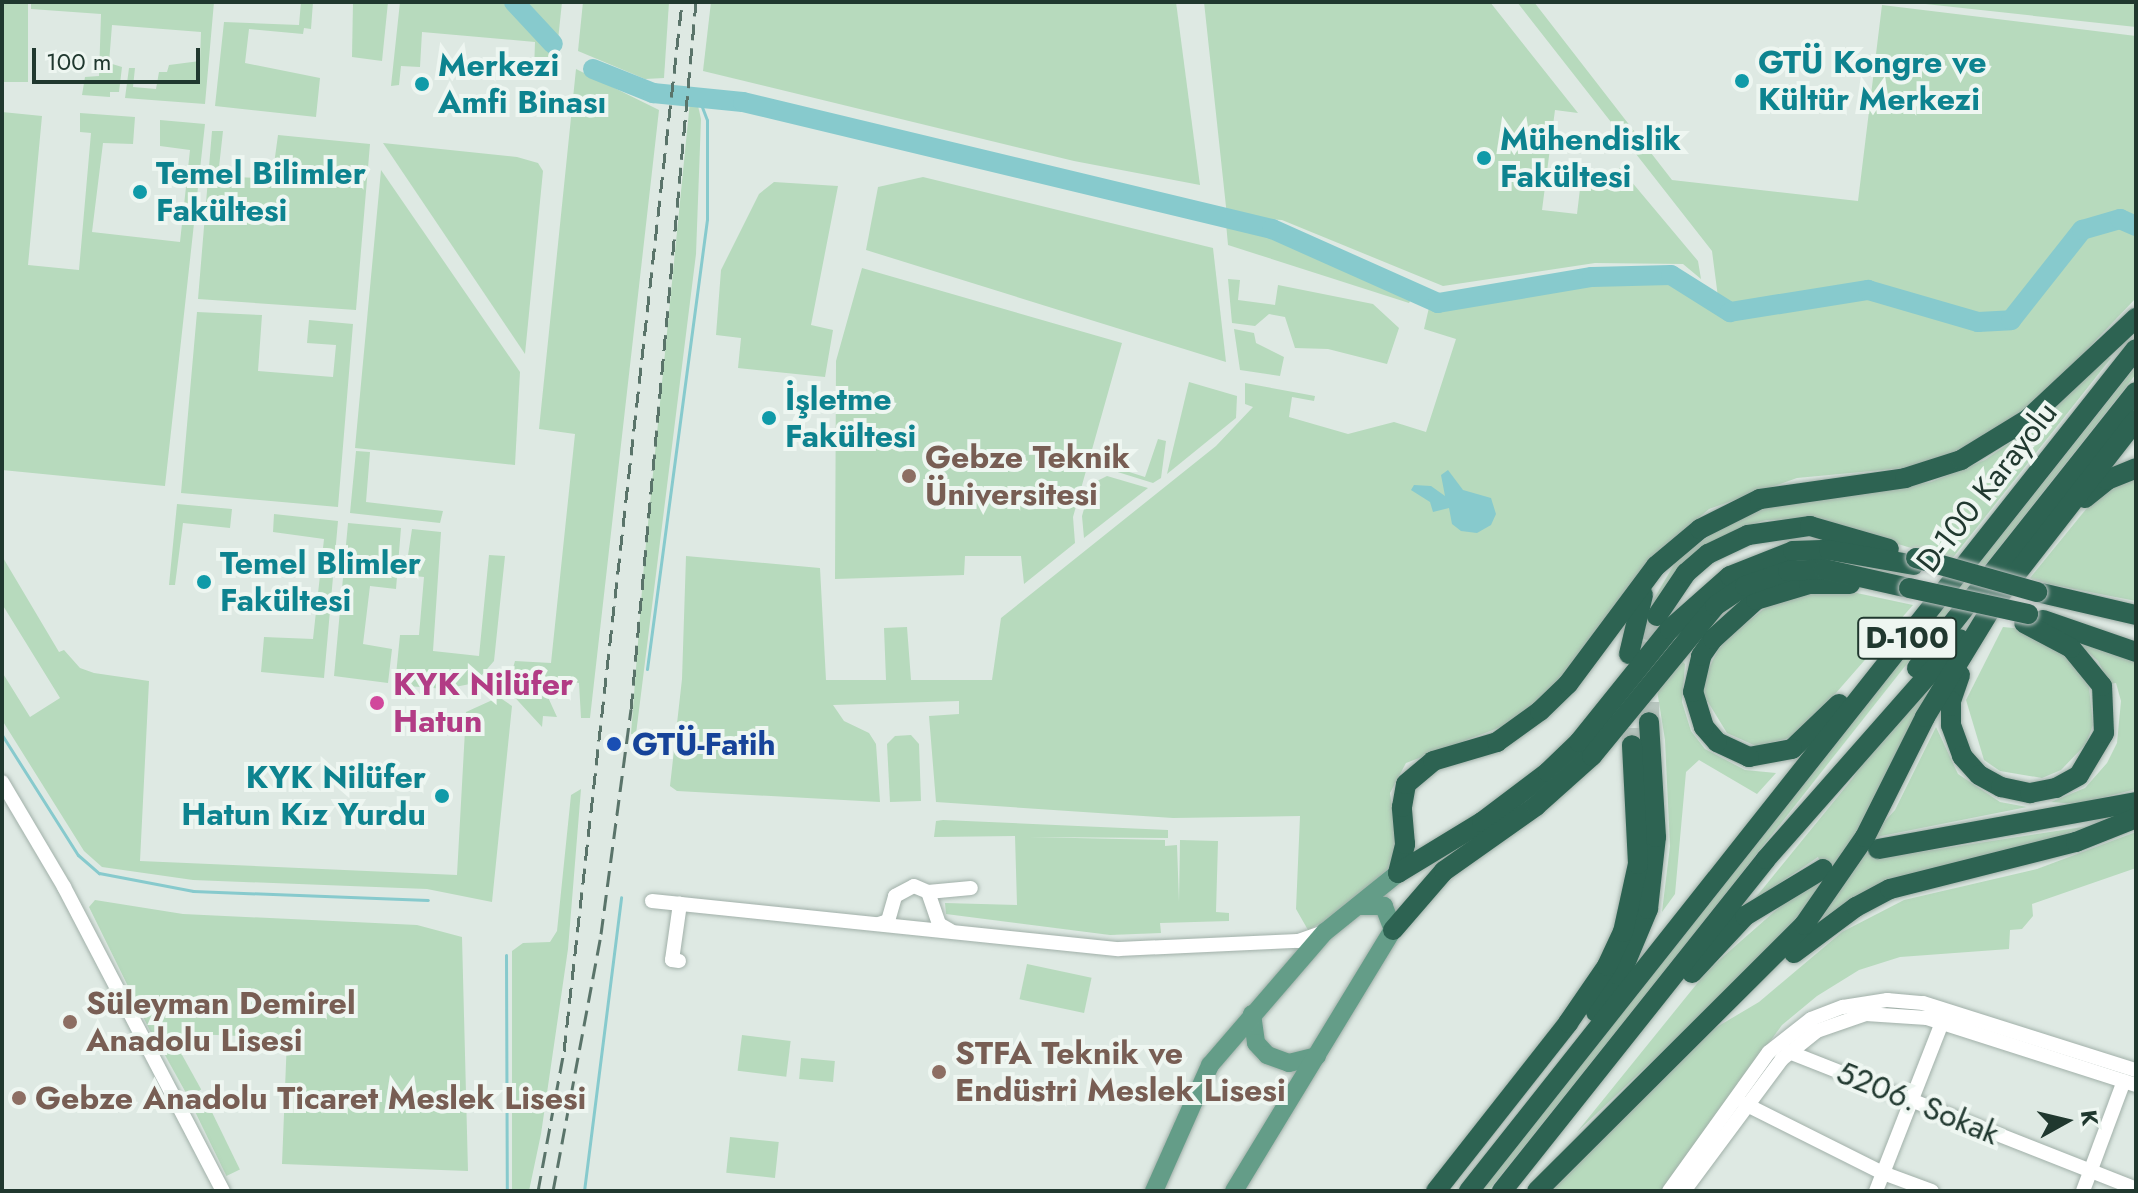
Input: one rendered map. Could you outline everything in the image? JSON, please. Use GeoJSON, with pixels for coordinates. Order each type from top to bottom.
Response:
{"type":"FeatureCollection","features":[{"type":"Feature","properties":{"kind":"highway"},"geometry":{"type":"LineString","coordinates":[[2049,400],[2136,306]]}},
{"type":"Feature","properties":{"kind":"highway"},"geometry":{"type":"LineString","coordinates":[[1398,873],[1405,844],[1406,784],[1433,761],[1497,742],[1540,711],[1568,684],[1656,566],[1700,529],[1745,504],[1780,493],[1931,470],[2009,433],[2136,318]]}},
{"type":"Feature","properties":{"kind":"highway","name":"D-100 Karayolu"},"geometry":{"type":"LineString","coordinates":[[1527,1119],[2136,349]]}},
{"type":"Feature","properties":{"kind":"highway","name":"D-100 Karayolu"},"geometry":{"type":"LineString","coordinates":[[1766,859],[2136,392]]}},
{"type":"Feature","properties":{"kind":"highway"},"geometry":{"type":"LineString","coordinates":[[1537,1191],[1714,1020],[1795,936],[1835,883],[1999,596],[2136,420]]}},
{"type":"Feature","properties":{"kind":"highway"},"geometry":{"type":"LineString","coordinates":[[1766,859],[2092,490],[2136,468]]}},
{"type":"Feature","properties":{"kind":"highway"},"geometry":{"type":"LineString","coordinates":[[1657,616],[1678,582],[1708,554],[1769,529],[1810,526],[1915,562],[2136,615]]}},
{"type":"Feature","properties":{"kind":"highway"},"geometry":{"type":"LineString","coordinates":[[1398,873],[1482,822],[1548,772],[1579,742],[1670,629],[1730,576],[1793,551],[1829,550],[1915,562]]}},
{"type":"Feature","properties":{"kind":"highway"},"geometry":{"type":"LineString","coordinates":[[1629,654],[1633,622],[1656,566]]}},
{"type":"Feature","properties":{"kind":"highway"},"geometry":{"type":"LineString","coordinates":[[1393,930],[1444,871],[1536,806],[1592,756],[1715,606],[1745,586],[1788,571],[1824,569],[2026,619],[2136,652]]}},
{"type":"Feature","properties":{"kind":"highway"},"geometry":{"type":"LineString","coordinates":[[1909,588],[1809,584],[1756,600],[1701,656],[1693,692],[1704,727],[1717,742],[1749,757],[1792,749],[1913,630]]}},
{"type":"Feature","properties":{"kind":"highway"},"geometry":{"type":"LineString","coordinates":[[2037,592],[2136,606]]}},
{"type":"Feature","properties":{"kind":"highway"},"geometry":{"type":"LineString","coordinates":[[1999,596],[1953,691],[1951,725],[1962,756],[1979,775],[2001,787],[2030,793],[2056,788],[2079,775],[2101,744],[2107,712],[2102,686],[2081,656],[2026,619]]}},
{"type":"Feature","properties":{"kind":"highway"},"geometry":{"type":"LineString","coordinates":[[2026,619],[2136,640]]}},
{"type":"Feature","properties":{"kind":"highway"},"geometry":{"type":"LineString","coordinates":[[1527,1119],[1620,976],[1648,909],[1656,837],[1649,722]]}},
{"type":"Feature","properties":{"kind":"highway"},"geometry":{"type":"LineString","coordinates":[[1436,1191],[1568,1023],[1607,966],[1623,932],[1638,864],[1632,745]]}},
{"type":"Feature","properties":{"kind":"highway"},"geometry":{"type":"LineString","coordinates":[[1878,849],[2136,802]]}},
{"type":"Feature","properties":{"kind":"highway"},"geometry":{"type":"LineString","coordinates":[[1714,1020],[1818,932],[1890,889],[2076,842],[2136,818]]}},
{"type":"Feature","properties":{"kind":"highway","name":"D-100"},"geometry":{"type":"LineString","coordinates":[[1502,1191],[1766,859]]}},
{"type":"Feature","properties":{"kind":"highway"},"geometry":{"type":"LineString","coordinates":[[1632,1031],[1745,916],[1823,869]]}},
{"type":"Feature","properties":{"kind":"highway","name":"D-100"},"geometry":{"type":"LineString","coordinates":[[1469,1191],[1527,1119]]}},
{"type":"Feature","properties":{"kind":"highway"},"geometry":{"type":"LineString","coordinates":[[1545,1191],[1571,1157]]}},
{"type":"Feature","properties":{"kind":"main road"},"geometry":{"type":"LineString","coordinates":[[1154,1191],[1210,1065],[1325,932],[1398,873]]}},
{"type":"Feature","properties":{"kind":"main road"},"geometry":{"type":"LineString","coordinates":[[1234,1191],[1393,930],[1384,906],[1358,906]]}},
{"type":"Feature","properties":{"kind":"main road"},"geometry":{"type":"LineString","coordinates":[[1252,1014],[1256,1043],[1267,1055],[1289,1063],[1317,1056]]}},
{"type":"Feature","properties":{"kind":"street"},"geometry":{"type":"LineString","coordinates":[[2,782],[64,887],[223,1191]]}},
{"type":"Feature","properties":{"kind":"street"},"geometry":{"type":"LineString","coordinates":[[878,924],[888,921],[900,890],[914,886],[928,892],[971,888]]}},
{"type":"Feature","properties":{"kind":"street"},"geometry":{"type":"LineString","coordinates":[[928,892],[939,924],[964,934]]}},
{"type":"Feature","properties":{"kind":"street"},"geometry":{"type":"LineString","coordinates":[[652,901],[1119,949],[1270,942],[1325,932]]}},
{"type":"Feature","properties":{"kind":"street"},"geometry":{"type":"LineString","coordinates":[[679,961],[672,960],[680,904]]}},
{"type":"Feature","properties":{"kind":"street"},"geometry":{"type":"LineString","coordinates":[[1270,942],[1289,950],[1294,967]]}},
{"type":"Feature","properties":{"kind":"street"},"geometry":{"type":"LineString","coordinates":[[1683,1185],[1769,1052],[1868,1001],[1923,1003],[2136,1070]]}},
{"type":"Feature","properties":{"kind":"street"},"geometry":{"type":"LineString","coordinates":[[1830,1018],[1879,1012],[1942,1023],[2130,1083],[2083,1191]]}},
{"type":"Feature","properties":{"kind":"street"},"geometry":{"type":"LineString","coordinates":[[1876,1191],[1942,1023]]}},
{"type":"Feature","properties":{"kind":"street"},"geometry":{"type":"LineString","coordinates":[[1683,1185],[1805,1031]]}},
{"type":"Feature","properties":{"kind":"street","name":"5206. Sokak"},"geometry":{"type":"LineString","coordinates":[[1789,1052],[2136,1189]]}},
{"type":"Feature","properties":{"kind":"street"},"geometry":{"type":"LineString","coordinates":[[1745,1104],[1883,1173],[1932,1191]]}},
{"type":"Feature","properties":{"kind":"green space"},"geometry":{"type":"Polygon","coordinates":[[[2,2],[28,2],[28,82],[2,82],[2,2]]]}},
{"type":"Feature","properties":{"kind":"green space"},"geometry":{"type":"Polygon","coordinates":[[[31,2],[214,2],[205,104],[125,98],[129,68],[135,68],[133,87],[156,89],[159,72],[167,72],[169,65],[200,61],[201,32],[112,25],[109,63],[122,67],[119,92],[110,92],[110,97],[82,95],[85,77],[99,76],[101,14],[31,9],[31,2]]]}},
{"type":"Feature","properties":{"kind":"green space"},"geometry":{"type":"Polygon","coordinates":[[[301,2],[313,2],[311,29],[304,28],[303,34],[249,29],[245,63],[320,78],[316,117],[215,106],[224,22],[299,25],[301,2]]]}},
{"type":"Feature","properties":{"kind":"green space"},"geometry":{"type":"Polygon","coordinates":[[[353,2],[388,2],[382,61],[352,57],[353,2]]]}},
{"type":"Feature","properties":{"kind":"green space"},"geometry":{"type":"Polygon","coordinates":[[[400,2],[504,2],[556,60],[555,73],[534,71],[535,42],[422,32],[420,67],[401,66],[399,85],[391,86],[400,2]]]}},
{"type":"Feature","properties":{"kind":"green space"},"geometry":{"type":"Polygon","coordinates":[[[526,2],[562,2],[558,40],[526,2]]]}},
{"type":"Feature","properties":{"kind":"green space"},"geometry":{"type":"Polygon","coordinates":[[[583,2],[669,2],[664,78],[645,79],[578,51],[583,2]]]}},
{"type":"Feature","properties":{"kind":"green space"},"geometry":{"type":"Polygon","coordinates":[[[711,2],[1176,2],[1200,185],[1074,161],[703,71],[711,2]]]}},
{"type":"Feature","properties":{"kind":"green space"},"geometry":{"type":"Polygon","coordinates":[[[1204,2],[1490,2],[1578,113],[1555,110],[1542,210],[1577,214],[1582,172],[1611,175],[1620,168],[1698,261],[1701,279],[1683,264],[1595,263],[1443,286],[1282,220],[1227,216],[1204,2]]]}},
{"type":"Feature","properties":{"kind":"green space"},"geometry":{"type":"Polygon","coordinates":[[[1517,2],[1534,2],[1672,180],[1858,201],[1882,5],[2136,36],[2136,298],[2034,405],[1997,431],[1925,466],[1797,478],[1709,509],[1663,548],[1551,690],[1506,725],[1406,763],[1390,793],[1397,844],[1392,865],[1338,914],[1308,930],[1296,909],[1300,816],[1173,818],[936,802],[929,716],[959,714],[959,701],[833,705],[844,721],[869,733],[876,744],[880,802],[677,791],[670,786],[682,679],[686,556],[820,568],[826,680],[886,680],[884,628],[907,627],[911,680],[992,680],[1001,618],[1216,446],[1253,407],[1245,404],[1245,383],[1315,396],[1314,401],[1292,397],[1289,417],[1348,434],[1394,422],[1426,432],[1456,339],[1424,329],[1431,299],[1439,303],[1592,277],[1671,275],[1719,305],[1712,251],[1517,2]]]}},
{"type":"Feature","properties":{"kind":"green space"},"geometry":{"type":"Polygon","coordinates":[[[1907,2],[2136,2],[2136,27],[1907,2]]]}},
{"type":"Feature","properties":{"kind":"green space"},"geometry":{"type":"Polygon","coordinates":[[[576,69],[659,110],[590,718],[581,718],[579,683],[567,681],[554,684],[547,695],[557,717],[543,716],[542,727],[507,689],[515,661],[551,663],[575,434],[539,429],[576,69]]]}},
{"type":"Feature","properties":{"kind":"green space"},"geometry":{"type":"Polygon","coordinates":[[[690,101],[697,101],[701,119],[696,254],[636,734],[631,734],[644,564],[690,101]]]}},
{"type":"Feature","properties":{"kind":"green space"},"geometry":{"type":"Polygon","coordinates":[[[2,112],[42,116],[28,265],[79,270],[91,133],[80,132],[80,113],[135,117],[133,144],[103,143],[92,232],[180,242],[190,150],[160,146],[160,120],[205,124],[165,486],[2,470],[2,112]]]}},
{"type":"Feature","properties":{"kind":"green space"},"geometry":{"type":"Polygon","coordinates":[[[212,131],[223,131],[218,176],[272,179],[278,135],[370,144],[356,310],[198,299],[212,131]]]}},
{"type":"Feature","properties":{"kind":"green space"},"geometry":{"type":"Polygon","coordinates":[[[383,143],[517,157],[538,163],[543,171],[525,354],[383,143]]]}},
{"type":"Feature","properties":{"kind":"green space"},"geometry":{"type":"Polygon","coordinates":[[[381,170],[520,372],[515,465],[355,448],[381,170]]]}},
{"type":"Feature","properties":{"kind":"green space"},"geometry":{"type":"Polygon","coordinates":[[[923,177],[1213,248],[1226,362],[866,250],[878,187],[923,177]]]}},
{"type":"Feature","properties":{"kind":"green space"},"geometry":{"type":"Polygon","coordinates":[[[774,182],[838,186],[811,325],[833,330],[825,377],[738,368],[741,338],[716,335],[721,270],[759,194],[774,182]]]}},
{"type":"Feature","properties":{"kind":"green space"},"geometry":{"type":"Polygon","coordinates":[[[1226,223],[1280,234],[1415,292],[1409,303],[1228,245],[1226,223]]]}},
{"type":"Feature","properties":{"kind":"green space"},"geometry":{"type":"Polygon","coordinates":[[[862,268],[1122,343],[1073,517],[1075,543],[1024,584],[1021,556],[965,556],[964,575],[835,579],[836,361],[862,268]]]}},
{"type":"Feature","properties":{"kind":"green space"},"geometry":{"type":"Polygon","coordinates":[[[1228,279],[1240,280],[1238,300],[1275,305],[1278,285],[1373,304],[1399,328],[1387,364],[1328,349],[1295,348],[1285,317],[1269,314],[1255,326],[1232,323],[1228,279]]]}},
{"type":"Feature","properties":{"kind":"green space"},"geometry":{"type":"Polygon","coordinates":[[[197,312],[262,315],[258,371],[333,377],[336,345],[307,343],[309,320],[353,324],[338,507],[181,493],[197,312]]]}},
{"type":"Feature","properties":{"kind":"green space"},"geometry":{"type":"Polygon","coordinates":[[[1234,329],[1254,333],[1256,343],[1284,357],[1280,376],[1240,370],[1234,329]]]}},
{"type":"Feature","properties":{"kind":"green space"},"geometry":{"type":"Polygon","coordinates":[[[2106,357],[2111,358],[1951,560],[1815,519],[1766,520],[1737,529],[1697,551],[1651,613],[1648,609],[1678,558],[1718,530],[1765,508],[1931,482],[1985,460],[2031,428],[2106,357]]]}},
{"type":"Feature","properties":{"kind":"green space"},"geometry":{"type":"Polygon","coordinates":[[[2136,366],[2136,374],[1687,942],[1488,1191],[1481,1191],[2136,366]]]}},
{"type":"Feature","properties":{"kind":"green space"},"geometry":{"type":"Polygon","coordinates":[[[1189,382],[1237,396],[1236,418],[1167,474],[1189,382]]]}},
{"type":"Feature","properties":{"kind":"green space"},"geometry":{"type":"Polygon","coordinates":[[[1158,439],[1166,441],[1161,478],[1153,483],[1095,465],[1099,451],[1106,453],[1104,464],[1145,477],[1158,439]]]}},
{"type":"Feature","properties":{"kind":"green space"},"geometry":{"type":"Polygon","coordinates":[[[356,451],[370,452],[366,502],[443,511],[440,523],[350,513],[356,451]]]}},
{"type":"Feature","properties":{"kind":"green space"},"geometry":{"type":"Polygon","coordinates":[[[2136,475],[2136,601],[2030,578],[2100,492],[2136,475]]]}},
{"type":"Feature","properties":{"kind":"green space"},"geometry":{"type":"Polygon","coordinates":[[[1107,476],[1148,488],[1084,538],[1082,516],[1091,484],[1107,476]]]}},
{"type":"Feature","properties":{"kind":"green space"},"geometry":{"type":"Polygon","coordinates":[[[177,504],[232,509],[230,528],[183,523],[175,585],[169,585],[177,504]]]}},
{"type":"Feature","properties":{"kind":"green space"},"geometry":{"type":"Polygon","coordinates":[[[274,514],[338,521],[324,678],[261,672],[264,637],[313,639],[324,539],[273,532],[274,514]]]}},
{"type":"Feature","properties":{"kind":"green space"},"geometry":{"type":"Polygon","coordinates":[[[348,523],[401,528],[396,589],[370,586],[363,644],[392,649],[388,683],[334,676],[348,523]]]}},
{"type":"Feature","properties":{"kind":"green space"},"geometry":{"type":"Polygon","coordinates":[[[412,529],[441,532],[433,651],[479,656],[489,555],[505,556],[494,661],[475,683],[445,689],[395,685],[400,635],[419,635],[424,577],[405,575],[412,529]]]}},
{"type":"Feature","properties":{"kind":"green space"},"geometry":{"type":"Polygon","coordinates":[[[2,556],[59,652],[64,650],[80,668],[94,673],[149,681],[140,861],[457,875],[466,712],[499,697],[512,706],[492,902],[427,889],[193,880],[102,867],[84,851],[2,720],[2,672],[30,717],[60,698],[2,604],[2,556]]]}},
{"type":"Feature","properties":{"kind":"green space"},"geometry":{"type":"Polygon","coordinates":[[[1838,589],[1913,605],[1814,718],[1790,738],[1756,746],[1727,733],[1708,702],[1703,702],[1703,681],[1722,641],[1777,599],[1838,589]]]}},
{"type":"Feature","properties":{"kind":"green space"},"geometry":{"type":"Polygon","coordinates":[[[2003,627],[2023,629],[2068,656],[2089,687],[2093,725],[2086,744],[2061,770],[2042,778],[2000,771],[1984,760],[1966,700],[2003,627]]]}},
{"type":"Feature","properties":{"kind":"green space"},"geometry":{"type":"Polygon","coordinates":[[[2077,642],[2136,661],[2136,789],[2078,804],[2051,802],[2085,788],[2107,763],[2117,743],[2121,701],[2116,683],[2110,684],[2098,661],[2077,642]]]}},
{"type":"Feature","properties":{"kind":"green space"},"geometry":{"type":"Polygon","coordinates":[[[1680,659],[1685,664],[1682,702],[1691,731],[1705,749],[1745,770],[1776,773],[1757,794],[1699,760],[1686,772],[1675,894],[1662,912],[1670,846],[1665,740],[1657,690],[1680,659]]]}},
{"type":"Feature","properties":{"kind":"green space"},"geometry":{"type":"Polygon","coordinates":[[[1949,662],[1859,828],[1787,934],[1577,1132],[1708,970],[1823,869],[1818,857],[1752,902],[1853,778],[1868,752],[1949,662]]]}},
{"type":"Feature","properties":{"kind":"green space"},"geometry":{"type":"Polygon","coordinates":[[[1936,727],[1958,774],[2000,802],[2027,807],[1876,837],[1881,858],[2109,823],[1853,898],[1821,919],[1885,821],[1895,810],[1936,727]]]}},
{"type":"Feature","properties":{"kind":"green space"},"geometry":{"type":"Polygon","coordinates":[[[911,735],[919,744],[921,801],[890,802],[887,744],[895,736],[911,735]]]}},
{"type":"Feature","properties":{"kind":"green space"},"geometry":{"type":"Polygon","coordinates":[[[581,789],[568,949],[541,1134],[529,1191],[512,1191],[512,951],[523,943],[550,942],[557,931],[571,795],[581,789]]]}},
{"type":"Feature","properties":{"kind":"green space"},"geometry":{"type":"Polygon","coordinates":[[[936,821],[1168,830],[1168,838],[1029,837],[1165,840],[1165,846],[1177,845],[1179,902],[1180,840],[1218,841],[1216,912],[1229,913],[1229,921],[1160,923],[1161,933],[1110,935],[946,914],[945,903],[1017,905],[1015,836],[934,837],[936,821]]]}},
{"type":"Feature","properties":{"kind":"green space"},"geometry":{"type":"Polygon","coordinates":[[[2136,832],[2136,868],[2032,904],[2033,916],[2022,929],[2010,930],[2009,949],[1900,957],[1859,970],[1817,996],[1782,1025],[1661,1191],[1547,1191],[1705,1034],[1759,1002],[1842,932],[1904,900],[2037,869],[2136,832]]]}},
{"type":"Feature","properties":{"kind":"green space"},"geometry":{"type":"Polygon","coordinates":[[[95,900],[183,914],[417,925],[462,937],[468,1171],[282,1164],[287,1038],[171,1033],[155,1041],[89,907],[95,900]]]}},
{"type":"Feature","properties":{"kind":"green space"},"geometry":{"type":"Polygon","coordinates":[[[1027,964],[1092,978],[1084,1013],[1020,999],[1027,964]]]}},
{"type":"Feature","properties":{"kind":"green space"},"geometry":{"type":"Polygon","coordinates":[[[742,1035],[791,1041],[786,1077],[738,1071],[742,1035]]]}},
{"type":"Feature","properties":{"kind":"green space"},"geometry":{"type":"Polygon","coordinates":[[[176,1044],[201,1089],[188,1097],[163,1051],[176,1044]]]}},
{"type":"Feature","properties":{"kind":"green space"},"geometry":{"type":"Polygon","coordinates":[[[801,1058],[835,1061],[833,1082],[799,1079],[801,1058]]]}},
{"type":"Feature","properties":{"kind":"green space"},"geometry":{"type":"Polygon","coordinates":[[[207,1102],[240,1169],[226,1176],[194,1109],[207,1102]]]}},
{"type":"Feature","properties":{"kind":"green space"},"geometry":{"type":"Polygon","coordinates":[[[730,1137],[779,1142],[775,1178],[726,1173],[730,1137]]]}},
{"type":"Feature","properties":{"kind":"water"},"geometry":{"type":"Polygon","coordinates":[[[1448,470],[1463,490],[1491,498],[1496,514],[1491,525],[1477,533],[1461,531],[1452,524],[1449,508],[1433,512],[1430,502],[1411,490],[1414,485],[1431,486],[1445,496],[1441,475],[1448,470]]]}},
{"type":"Feature","properties":{"kind":"waterway"},"geometry":{"type":"LineString","coordinates":[[514,2],[553,44]]}},
{"type":"Feature","properties":{"kind":"waterway"},"geometry":{"type":"LineString","coordinates":[[593,69],[653,93],[743,102],[1272,229],[1438,303],[1592,277],[1671,275],[1730,312],[1868,290],[1978,322],[2011,320],[2082,230],[2120,219],[2136,226]]}},
{"type":"Feature","properties":{"kind":"waterway"},"geometry":{"type":"LineString","coordinates":[[647,669],[707,219],[707,120],[699,99]]}},
{"type":"Feature","properties":{"kind":"waterway"},"geometry":{"type":"LineString","coordinates":[[2,735],[78,855],[99,873],[193,891],[428,900]]}},
{"type":"Feature","properties":{"kind":"waterway"},"geometry":{"type":"LineString","coordinates":[[584,1191],[621,897]]}},
{"type":"Feature","properties":{"kind":"waterway"},"geometry":{"type":"LineString","coordinates":[[506,955],[507,1191]]}},
{"type":"Feature","properties":{"kind":"tunnel"},"geometry":{"type":"LineString","coordinates":[[1649,722],[1651,641],[1657,616]]}},
{"type":"Feature","properties":{"kind":"tunnel"},"geometry":{"type":"LineString","coordinates":[[1630,698],[1632,745]]}},
{"type":"Feature","properties":{"kind":"railway"},"geometry":{"type":"LineString","coordinates":[[538,1191],[564,1051],[682,2]]}},
{"type":"Feature","properties":{"kind":"railway"},"geometry":{"type":"LineString","coordinates":[[553,1191],[601,934],[631,709],[696,2]]}},
{"type":"Feature","properties":{"kind":"place","name":"GTÜ Kongre ve Kültür Merkezi"},"geometry":{"type":"Point","coordinates":[1742,81]}},
{"type":"Feature","properties":{"kind":"place","name":"Merkezi Amfi Binası"},"geometry":{"type":"Point","coordinates":[422,84]}},
{"type":"Feature","properties":{"kind":"place","name":"Mühendislik Fakültesi"},"geometry":{"type":"Point","coordinates":[1484,158]}},
{"type":"Feature","properties":{"kind":"place","name":"Temel Bilimler Fakültesi"},"geometry":{"type":"Point","coordinates":[140,192]}},
{"type":"Feature","properties":{"kind":"place","name":"İşletme Fakültesi"},"geometry":{"type":"Point","coordinates":[769,418]}},
{"type":"Feature","properties":{"kind":"place","name":"Gebze Teknik Üniversitesi"},"geometry":{"type":"Point","coordinates":[909,476]}},
{"type":"Feature","properties":{"kind":"place","name":"Temel Blimler Fakültesi"},"geometry":{"type":"Point","coordinates":[204,582]}},
{"type":"Feature","properties":{"kind":"place","name":"KYK Nilüfer Hatun"},"geometry":{"type":"Point","coordinates":[377,703]}},
{"type":"Feature","properties":{"kind":"place","name":"GTÜ-Fatih"},"geometry":{"type":"Point","coordinates":[614,744]}},
{"type":"Feature","properties":{"kind":"place","name":"KYK Nilüfer Hatun Kız Yurdu"},"geometry":{"type":"Point","coordinates":[442,796]}},
{"type":"Feature","properties":{"kind":"place","name":"Süleyman Demirel Anadolu Lisesi"},"geometry":{"type":"Point","coordinates":[70,1022]}},
{"type":"Feature","properties":{"kind":"place","name":"STFA Teknik ve Endüstri Meslek Lisesi"},"geometry":{"type":"Point","coordinates":[939,1072]}},
{"type":"Feature","properties":{"kind":"place","name":"Gebze Anadolu Ticaret Meslek Lisesi"},"geometry":{"type":"Point","coordinates":[19,1098]}}]}
